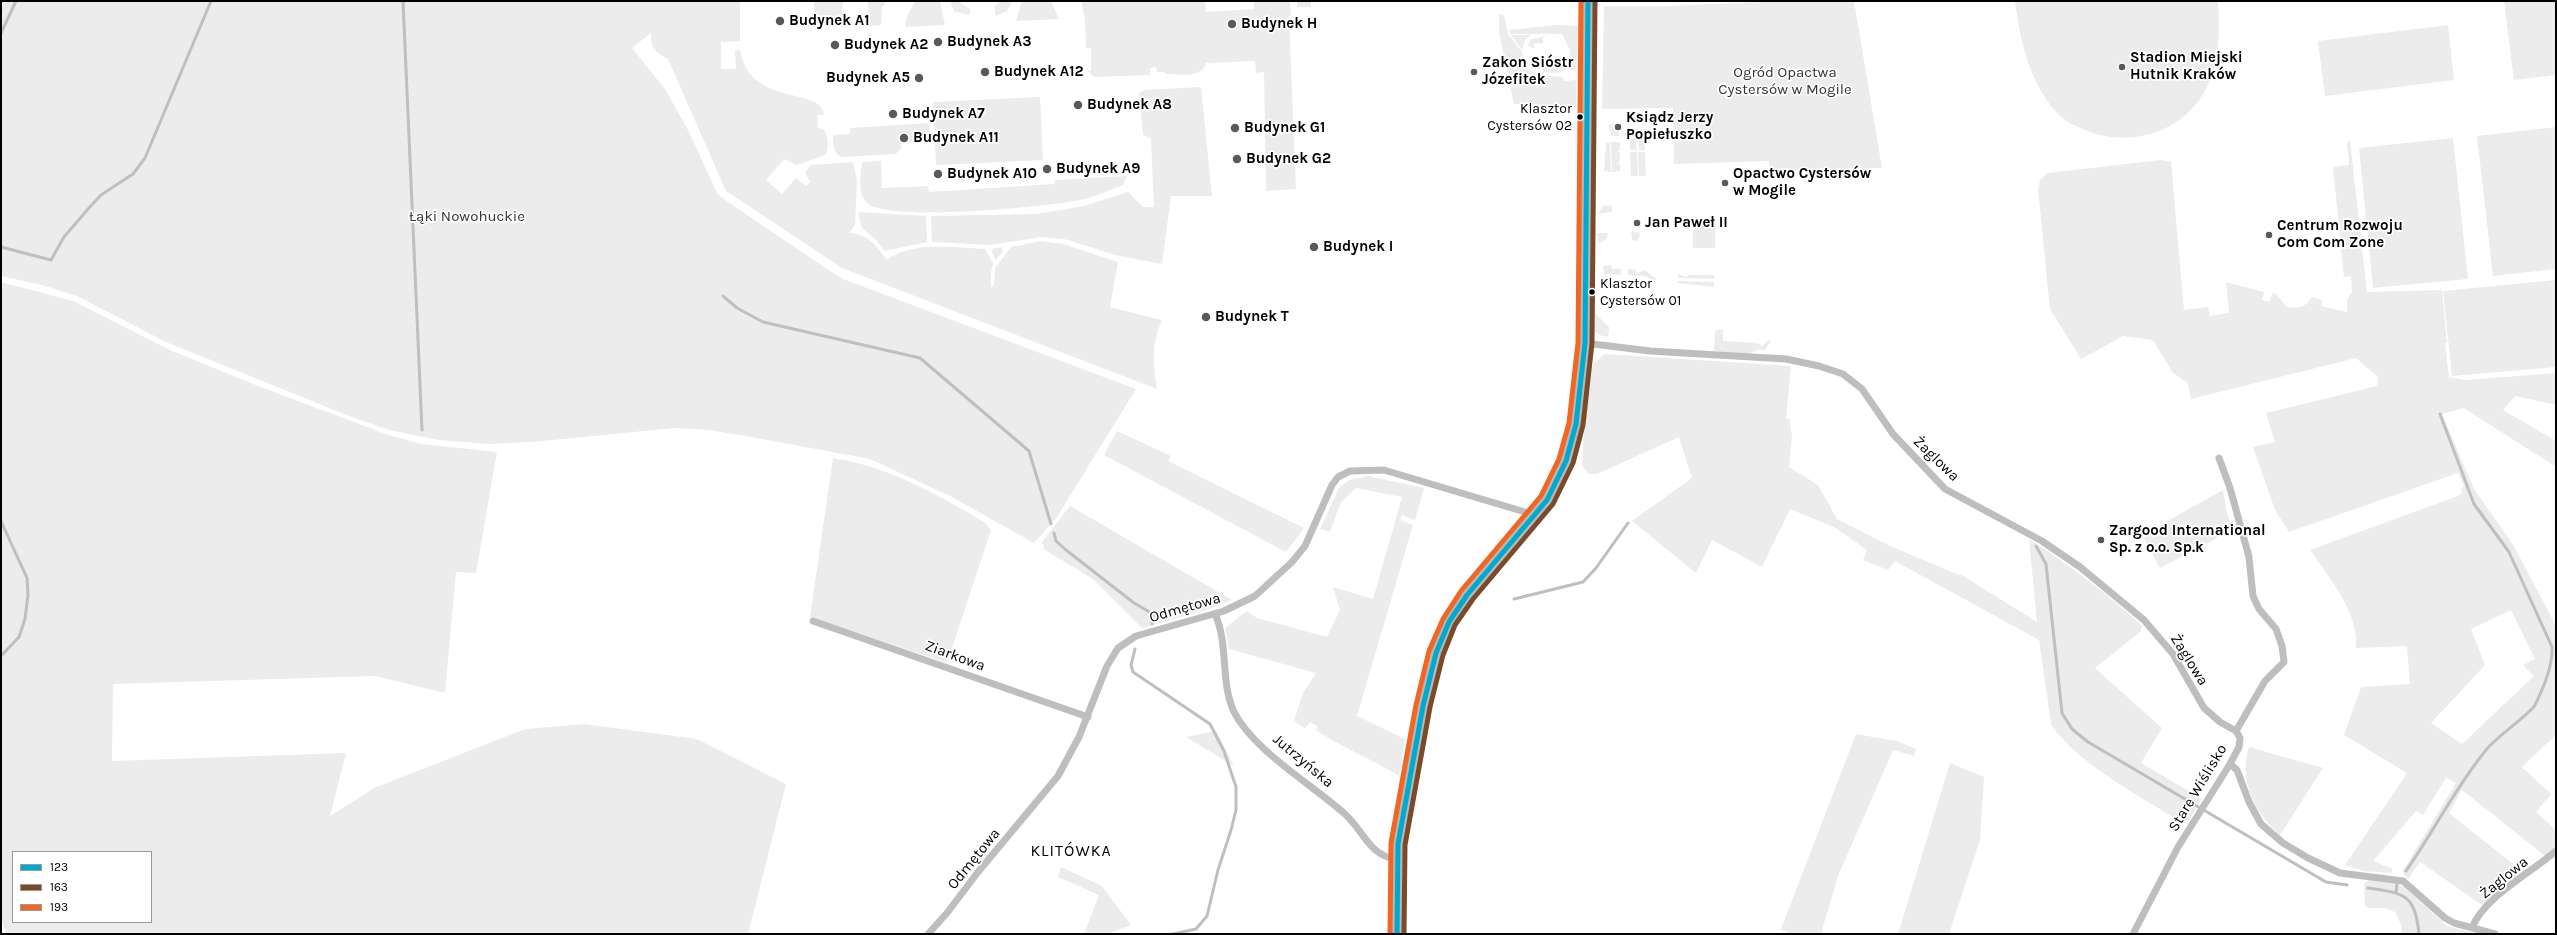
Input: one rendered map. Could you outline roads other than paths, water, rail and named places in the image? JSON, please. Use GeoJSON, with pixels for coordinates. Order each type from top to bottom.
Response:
{"type":"FeatureCollection","features":[{"type":"Feature","properties":{"kind":"street"},"geometry":{"type":"LineString","coordinates":[[1397,934],[1396,859],[1423,706],[1440,643],[1452,617],[1467,595],[1536,515],[1556,482],[1570,448],[1579,409],[1585,342],[1588,1]]}},
{"type":"Feature","properties":{"kind":"street","name":"Żaglowa"},"geometry":{"type":"LineString","coordinates":[[1585,342],[1650,351],[1779,358],[1820,366],[1843,374],[1862,389],[1893,434],[1945,489],[2042,541],[2086,572],[2144,620],[2173,654],[2204,708],[2220,722],[2236,731]]}},
{"type":"Feature","properties":{"kind":"street","name":"Stare Wiślisko"},"geometry":{"type":"LineString","coordinates":[[2133,934],[2167,867],[2230,764],[2240,744],[2240,735],[2236,731],[2265,681],[2284,662],[2282,646],[2276,629],[2259,609],[2254,596],[2249,557],[2230,488],[2219,458]]}},
{"type":"Feature","properties":{"kind":"street","name":"Odmętowa"},"geometry":{"type":"LineString","coordinates":[[928,934],[948,913],[978,872],[1050,787],[1070,754],[1088,718],[1110,660],[1125,641],[1142,634],[1215,614],[1255,596],[1292,562],[1307,542],[1335,480],[1350,471],[1374,469],[1394,473],[1536,515]]}},
{"type":"Feature","properties":{"kind":"street","name":"Jutrzyńska"},"geometry":{"type":"LineString","coordinates":[[1215,614],[1221,629],[1229,693],[1235,714],[1275,759],[1350,819],[1379,855],[1396,859]]}},
{"type":"Feature","properties":{"kind":"street","name":"Ziarkowa"},"geometry":{"type":"LineString","coordinates":[[813,621],[1088,718]]}},
{"type":"Feature","properties":{"kind":"street"},"geometry":{"type":"LineString","coordinates":[[2230,764],[2237,770],[2249,802],[2261,824],[2283,843],[2308,858],[2340,873],[2354,876],[2371,876],[2403,881],[2440,915],[2454,923],[2495,934]]}},
{"type":"Feature","properties":{"kind":"street","name":"Żaglowa"},"geometry":{"type":"LineString","coordinates":[[2472,928],[2480,914],[2494,900],[2556,851]]}},
{"type":"Feature","properties":{"kind":"waterway"},"geometry":{"type":"LineString","coordinates":[[1,33],[16,1]]}},
{"type":"Feature","properties":{"kind":"waterway"},"geometry":{"type":"LineString","coordinates":[[1,247],[51,260],[64,237],[101,195],[133,174],[145,158],[211,1]]}},
{"type":"Feature","properties":{"kind":"waterway"},"geometry":{"type":"LineString","coordinates":[[403,1],[422,430]]}},
{"type":"Feature","properties":{"kind":"waterway"},"geometry":{"type":"LineString","coordinates":[[723,296],[737,308],[763,322],[920,358],[1029,451],[1051,524]]}},
{"type":"Feature","properties":{"kind":"waterway"},"geometry":{"type":"LineString","coordinates":[[2406,871],[2454,794],[2475,764],[2497,739],[2527,714],[2535,705],[2547,676],[2552,654],[2552,647],[2509,552],[2474,504],[2440,414]]}},
{"type":"Feature","properties":{"kind":"waterway"},"geometry":{"type":"LineString","coordinates":[[1,521],[27,578],[28,595],[25,619],[19,637],[1,656]]}},
{"type":"Feature","properties":{"kind":"waterway"},"geometry":{"type":"LineString","coordinates":[[1514,599],[1583,582],[1596,568],[1628,523]]}},
{"type":"Feature","properties":{"kind":"waterway"},"geometry":{"type":"LineString","coordinates":[[1054,533],[1056,541],[1066,550],[1134,603],[1153,614],[1152,624]]}},
{"type":"Feature","properties":{"kind":"waterway"},"geometry":{"type":"LineString","coordinates":[[2036,546],[2046,564],[2062,713],[2072,729],[2088,742],[2326,882],[2347,885]]}},
{"type":"Feature","properties":{"kind":"waterway"},"geometry":{"type":"LineString","coordinates":[[1135,649],[1131,665],[1133,672],[1210,724],[1224,751],[1236,787],[1236,810],[1218,870],[1207,916],[1196,929],[1173,934]]}},
{"type":"Feature","properties":{"kind":"waterway"},"geometry":{"type":"LineString","coordinates":[[2396,892],[2397,884]]}},
{"type":"Feature","properties":{"kind":"waterway"},"geometry":{"type":"LineString","coordinates":[[2368,888],[2399,894],[2406,898],[2411,903],[2414,911],[2419,934]]}},
{"type":"Feature","properties":{"kind":"place","name":"Budynek A1"},"geometry":{"type":"Point","coordinates":[780,21]}},
{"type":"Feature","properties":{"kind":"place","name":"Budynek H"},"geometry":{"type":"Point","coordinates":[1232,24]}},
{"type":"Feature","properties":{"kind":"place","name":"Budynek A3"},"geometry":{"type":"Point","coordinates":[938,42]}},
{"type":"Feature","properties":{"kind":"place","name":"Budynek A2"},"geometry":{"type":"Point","coordinates":[835,45]}},
{"type":"Feature","properties":{"kind":"place","name":"Stadion Miejski Hutnik Kraków"},"geometry":{"type":"Point","coordinates":[2122,67]}},
{"type":"Feature","properties":{"kind":"place","name":"Budynek A12"},"geometry":{"type":"Point","coordinates":[985,72]}},
{"type":"Feature","properties":{"kind":"place","name":"Zakon Sióstr Józefitek"},"geometry":{"type":"Point","coordinates":[1474,72]}},
{"type":"Feature","properties":{"kind":"place","name":"Budynek A5"},"geometry":{"type":"Point","coordinates":[919,78]}},
{"type":"Feature","properties":{"kind":"place","name":"Budynek A8"},"geometry":{"type":"Point","coordinates":[1078,105]}},
{"type":"Feature","properties":{"kind":"place","name":"Budynek A7"},"geometry":{"type":"Point","coordinates":[893,114]}},
{"type":"Feature","properties":{"kind":"place","name":"Klasztor Cystersów 02"},"geometry":{"type":"Point","coordinates":[1580,117]}},
{"type":"Feature","properties":{"kind":"place","name":"Ksiądz Jerzy Popiełuszko"},"geometry":{"type":"Point","coordinates":[1618,127]}},
{"type":"Feature","properties":{"kind":"place","name":"Budynek G1"},"geometry":{"type":"Point","coordinates":[1235,128]}},
{"type":"Feature","properties":{"kind":"place","name":"Budynek A11"},"geometry":{"type":"Point","coordinates":[904,138]}},
{"type":"Feature","properties":{"kind":"place","name":"Budynek G2"},"geometry":{"type":"Point","coordinates":[1237,159]}},
{"type":"Feature","properties":{"kind":"place","name":"Budynek A9"},"geometry":{"type":"Point","coordinates":[1047,169]}},
{"type":"Feature","properties":{"kind":"place","name":"Budynek A10"},"geometry":{"type":"Point","coordinates":[938,174]}},
{"type":"Feature","properties":{"kind":"place","name":"Opactwo Cystersów w Mogile"},"geometry":{"type":"Point","coordinates":[1725,183]}},
{"type":"Feature","properties":{"kind":"place","name":"Jan Paweł II"},"geometry":{"type":"Point","coordinates":[1637,223]}},
{"type":"Feature","properties":{"kind":"place","name":"Centrum Rozwoju Com Com Zone"},"geometry":{"type":"Point","coordinates":[2269,235]}},
{"type":"Feature","properties":{"kind":"place","name":"Budynek I"},"geometry":{"type":"Point","coordinates":[1314,247]}},
{"type":"Feature","properties":{"kind":"place","name":"Klasztor Cystersów 01"},"geometry":{"type":"Point","coordinates":[1592,292]}},
{"type":"Feature","properties":{"kind":"place","name":"Budynek T"},"geometry":{"type":"Point","coordinates":[1206,317]}},
{"type":"Feature","properties":{"kind":"place","name":"Zargood International Sp. z o.o. Sp.k"},"geometry":{"type":"Point","coordinates":[2101,540]}},
{"type":"Feature","properties":{"kind":"district","name":"KLITÓWKA"},"geometry":{"type":"Point","coordinates":[1071,851]}},
{"type":"Feature","properties":{"kind":"park label","name":"Ogród Opactwa Cystersów w Mogile"},"geometry":{"type":"Point","coordinates":[1785,82]}},
{"type":"Feature","properties":{"kind":"park label","name":"Łąki Nowohuckie"},"geometry":{"type":"Point","coordinates":[467,217]}}]}
